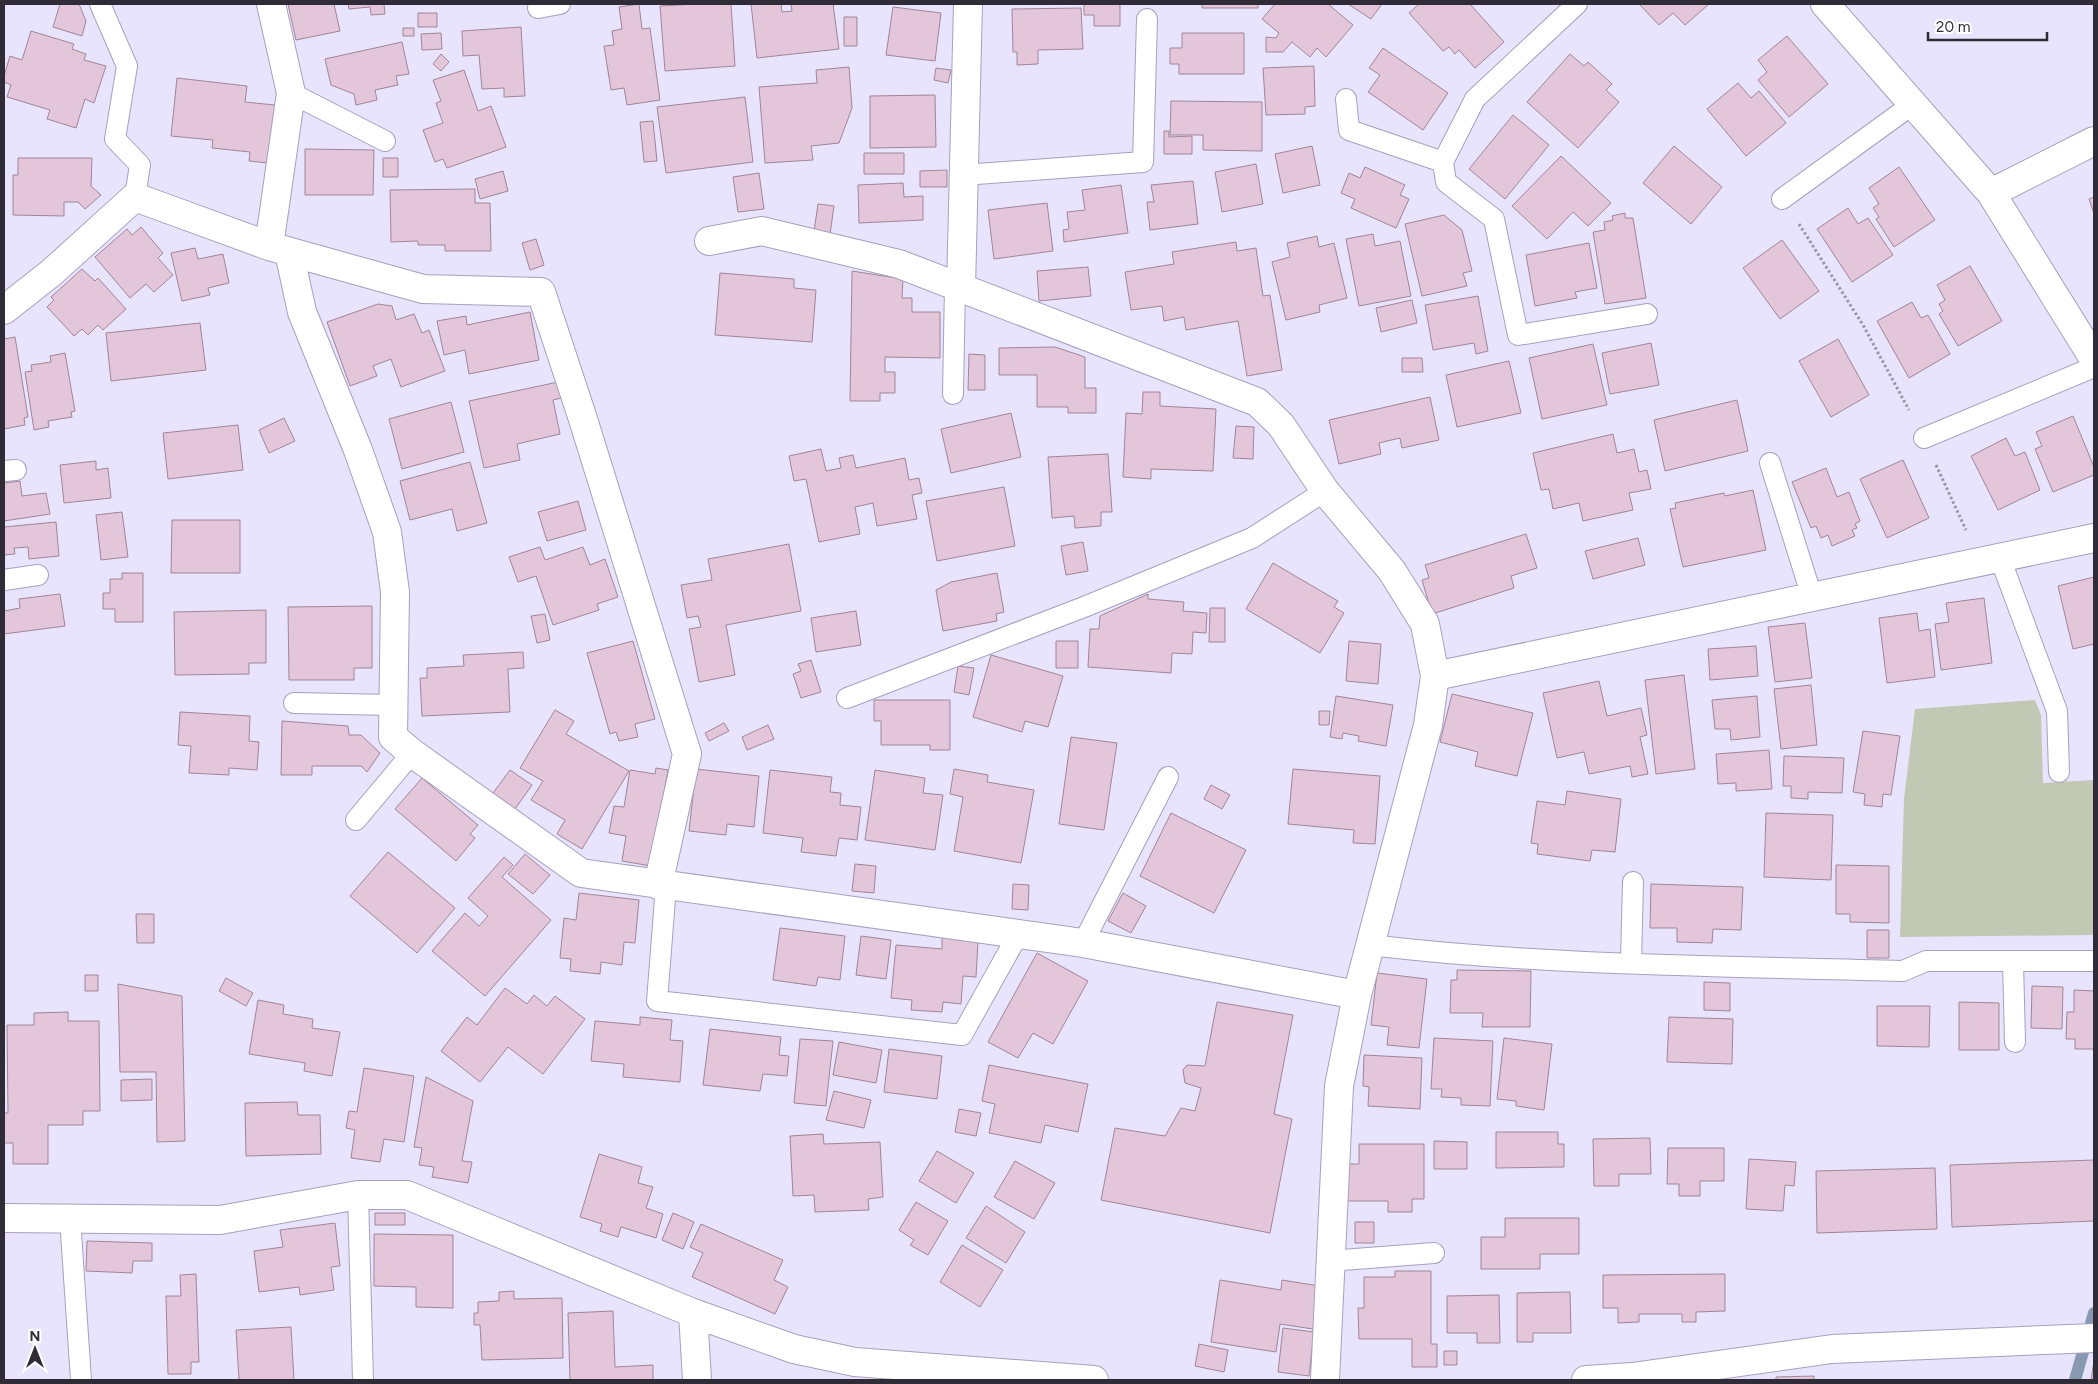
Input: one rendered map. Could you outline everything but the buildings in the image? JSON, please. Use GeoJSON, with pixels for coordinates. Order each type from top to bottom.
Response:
{"type":"FeatureCollection","features":[{"type":"Feature","properties":{"kind":"street"},"geometry":{"type":"LineString","coordinates":[[271,4],[291,93],[279,249],[302,312],[358,450],[387,532],[395,592],[393,736],[412,753],[581,873],[1083,943],[1357,995]]}},
{"type":"Feature","properties":{"kind":"street"},"geometry":{"type":"LineString","coordinates":[[958,287],[968,4]]}},
{"type":"Feature","properties":{"kind":"street"},"geometry":{"type":"LineString","coordinates":[[1825,4],[1991,193],[2094,359]]}},
{"type":"Feature","properties":{"kind":"street"},"geometry":{"type":"LineString","coordinates":[[1991,193],[2094,141]]}},
{"type":"Feature","properties":{"kind":"street"},"geometry":{"type":"LineString","coordinates":[[4,310],[51,272],[134,197],[279,249],[423,289],[542,292],[687,754],[662,885]]}},
{"type":"Feature","properties":{"kind":"street"},"geometry":{"type":"LineString","coordinates":[[710,241],[762,231],[899,264],[1257,402],[1280,425],[1325,491],[1392,571],[1425,624],[1435,676],[1428,725],[1357,995],[1339,1086],[1329,1261],[1325,1380]]}},
{"type":"Feature","properties":{"kind":"street"},"geometry":{"type":"LineString","coordinates":[[1435,676],[2094,538]]}},
{"type":"Feature","properties":{"kind":"street"},"geometry":{"type":"LineString","coordinates":[[4,1218],[220,1220],[358,1195],[407,1195],[693,1313],[855,1371],[1094,1380]]}},
{"type":"Feature","properties":{"kind":"street"},"geometry":{"type":"LineString","coordinates":[[693,1313],[698,1380]]}},
{"type":"Feature","properties":{"kind":"street"},"geometry":{"type":"LineString","coordinates":[[1586,1380],[1632,1379],[1832,1349],[2094,1338]]}},
{"type":"Feature","properties":{"kind":"lane"},"geometry":{"type":"LineString","coordinates":[[100,4],[127,66],[115,139],[140,165],[134,197]]}},
{"type":"Feature","properties":{"kind":"lane"},"geometry":{"type":"LineString","coordinates":[[538,8],[560,4]]}},
{"type":"Feature","properties":{"kind":"lane"},"geometry":{"type":"LineString","coordinates":[[1577,4],[1475,99],[1443,162],[1446,182],[1494,219],[1518,335],[1647,314]]}},
{"type":"Feature","properties":{"kind":"lane"},"geometry":{"type":"LineString","coordinates":[[963,175],[1143,162],[1147,19]]}},
{"type":"Feature","properties":{"kind":"lane"},"geometry":{"type":"LineString","coordinates":[[291,93],[384,141]]}},
{"type":"Feature","properties":{"kind":"lane"},"geometry":{"type":"LineString","coordinates":[[1346,99],[1349,130],[1443,162]]}},
{"type":"Feature","properties":{"kind":"lane"},"geometry":{"type":"LineString","coordinates":[[1782,199],[1913,104]]}},
{"type":"Feature","properties":{"kind":"lane"},"geometry":{"type":"LineString","coordinates":[[953,394],[958,287]]}},
{"type":"Feature","properties":{"kind":"lane"},"geometry":{"type":"LineString","coordinates":[[1924,438],[2094,366]]}},
{"type":"Feature","properties":{"kind":"lane"},"geometry":{"type":"LineString","coordinates":[[1770,463],[1812,597]]}},
{"type":"Feature","properties":{"kind":"lane"},"geometry":{"type":"LineString","coordinates":[[847,698],[1084,607],[1252,538],[1325,491]]}},
{"type":"Feature","properties":{"kind":"lane"},"geometry":{"type":"LineString","coordinates":[[1990,560],[2057,711],[2059,772]]}},
{"type":"Feature","properties":{"kind":"lane"},"geometry":{"type":"LineString","coordinates":[[4,580],[38,575]]}},
{"type":"Feature","properties":{"kind":"lane"},"geometry":{"type":"LineString","coordinates":[[294,704],[393,705]]}},
{"type":"Feature","properties":{"kind":"lane"},"geometry":{"type":"LineString","coordinates":[[356,820],[412,753]]}},
{"type":"Feature","properties":{"kind":"lane"},"geometry":{"type":"LineString","coordinates":[[1083,943],[1168,777]]}},
{"type":"Feature","properties":{"kind":"lane"},"geometry":{"type":"LineString","coordinates":[[1632,963],[1633,882]]}},
{"type":"Feature","properties":{"kind":"lane"},"geometry":{"type":"LineString","coordinates":[[662,885],[657,1001],[962,1035],[1019,934]]}},
{"type":"Feature","properties":{"kind":"lane"},"geometry":{"type":"LineString","coordinates":[[1370,945],[1410,950],[1632,963],[1903,970],[1926,961],[2094,961]]}},
{"type":"Feature","properties":{"kind":"lane"},"geometry":{"type":"LineString","coordinates":[[2013,961],[2015,1042]]}},
{"type":"Feature","properties":{"kind":"lane"},"geometry":{"type":"LineString","coordinates":[[358,1195],[363,1380]]}},
{"type":"Feature","properties":{"kind":"lane"},"geometry":{"type":"LineString","coordinates":[[70,1218],[81,1380]]}},
{"type":"Feature","properties":{"kind":"lane"},"geometry":{"type":"LineString","coordinates":[[1329,1261],[1434,1253]]}},
{"type":"Feature","properties":{"kind":"path"},"geometry":{"type":"LineString","coordinates":[[1782,199],[1863,325],[1990,560]]}},
{"type":"Feature","properties":{"kind":"green space"},"geometry":{"type":"Polygon","coordinates":[[[2035,700],[2041,715],[2043,783],[2094,780],[2094,935],[1900,937],[1904,799],[1915,709],[2035,700]]]}},
{"type":"Feature","properties":{"kind":"waterway"},"geometry":{"type":"LineString","coordinates":[[2075,1380],[2094,1313]]}}]}
